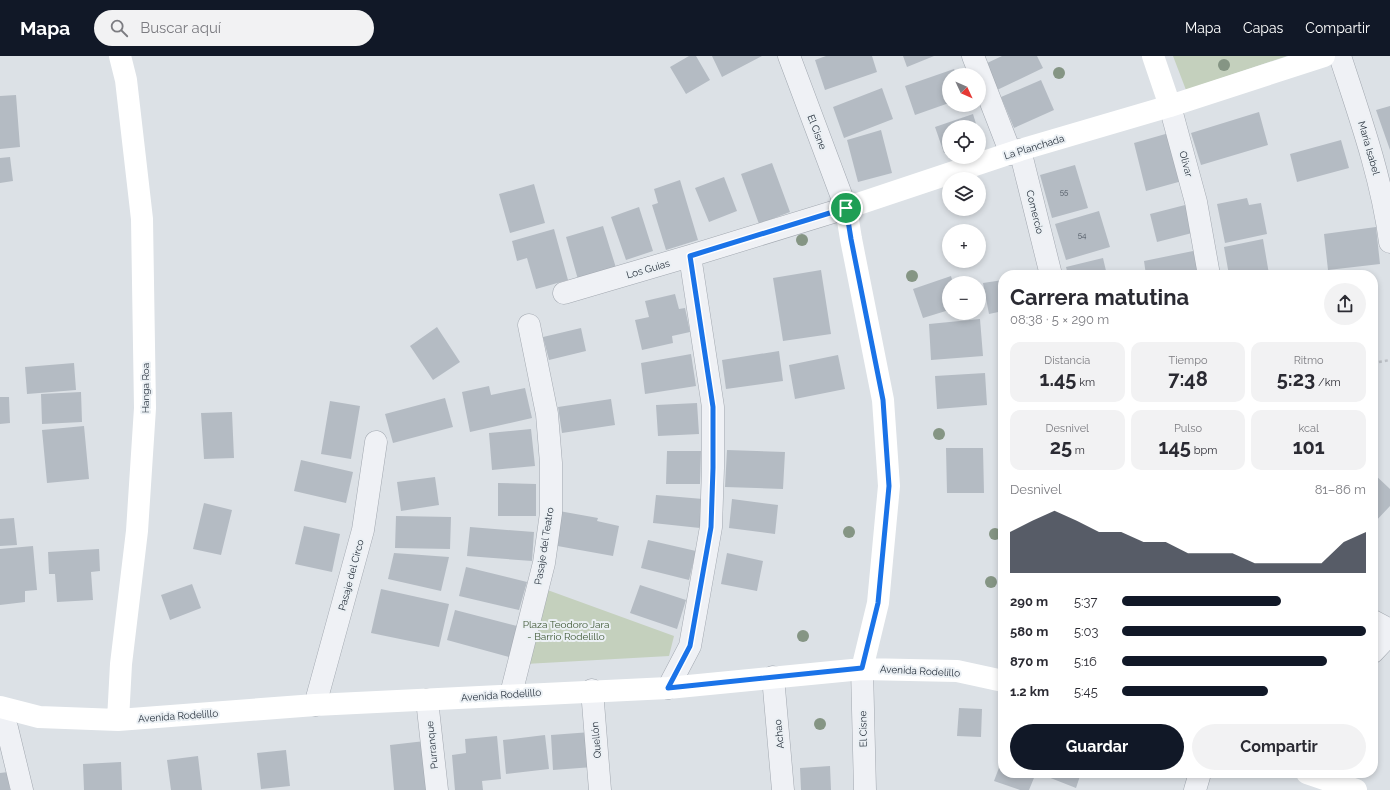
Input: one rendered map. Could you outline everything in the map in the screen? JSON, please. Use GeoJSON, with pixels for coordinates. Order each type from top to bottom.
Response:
{"type":"FeatureCollection","features":[{"type":"Feature","properties":{"kind":"street","name":"Hanga Roa"},"geometry":{"type":"LineString","coordinates":[[118,720],[121,664],[137,531],[146,408],[142,219],[126,80],[120,56]]}},
{"type":"Feature","properties":{"kind":"street","name":"El Cisne"},"geometry":{"type":"LineString","coordinates":[[789,56],[846,208]]}},
{"type":"Feature","properties":{"kind":"street","name":"Comercio"},"geometry":{"type":"LineString","coordinates":[[973,56],[1015,152],[1049,270]]}},
{"type":"Feature","properties":{"kind":"street","name":"Olivar"},"geometry":{"type":"LineString","coordinates":[[1154,56],[1170,106],[1196,202],[1207,270]]}},
{"type":"Feature","properties":{"kind":"street","name":"La Planchada"},"geometry":{"type":"LineString","coordinates":[[846,208],[1015,152],[1170,106],[1324,56]]}},
{"type":"Feature","properties":{"kind":"street","name":"María Isabel"},"geometry":{"type":"LineString","coordinates":[[1340,56],[1366,134],[1387,217],[1390,242]]}},
{"type":"Feature","properties":{"kind":"street","name":"Los Guias"},"geometry":{"type":"LineString","coordinates":[[564,293],[846,208]]}},
{"type":"Feature","properties":{"kind":"street"},"geometry":{"type":"LineString","coordinates":[[846,208],[883,400],[889,486],[878,603],[862,668]]}},
{"type":"Feature","properties":{"kind":"street"},"geometry":{"type":"LineString","coordinates":[[668,688],[690,646],[711,527],[713,407],[690,256]]}},
{"type":"Feature","properties":{"kind":"street","name":"Pasaje del Teatro"},"geometry":{"type":"LineString","coordinates":[[511,694],[544,563],[551,513],[552,463],[547,414],[529,325]]}},
{"type":"Feature","properties":{"kind":"street","name":"Pasaje del Circo"},"geometry":{"type":"LineString","coordinates":[[315,705],[363,530],[376,442]]}},
{"type":"Feature","properties":{"kind":"street"},"geometry":{"type":"LineString","coordinates":[[1378,624],[1390,630]]}},
{"type":"Feature","properties":{"kind":"street"},"geometry":{"type":"LineString","coordinates":[[1378,647],[1390,634]]}},
{"type":"Feature","properties":{"kind":"street","name":"Avenida Rodelillo"},"geometry":{"type":"LineString","coordinates":[[0,707],[39,718],[118,720],[315,705],[592,690],[668,688],[862,668],[957,671],[998,680]]}},
{"type":"Feature","properties":{"kind":"street","name":"El Cisne"},"geometry":{"type":"LineString","coordinates":[[862,668],[865,790]]}},
{"type":"Feature","properties":{"kind":"street","name":"Achao"},"geometry":{"type":"LineString","coordinates":[[773,677],[783,790]]}},
{"type":"Feature","properties":{"kind":"street","name":"Quellón"},"geometry":{"type":"LineString","coordinates":[[592,690],[600,790]]}},
{"type":"Feature","properties":{"kind":"street","name":"Purranque"},"geometry":{"type":"LineString","coordinates":[[427,700],[437,790]]}},
{"type":"Feature","properties":{"kind":"street"},"geometry":{"type":"LineString","coordinates":[[2,723],[22,790]]}},
{"type":"Feature","properties":{"kind":"street"},"geometry":{"type":"LineString","coordinates":[[1195,790],[1199,778]]}},
{"type":"Feature","properties":{"kind":"street"},"geometry":{"type":"LineString","coordinates":[[1321,778],[1356,790]]}},
{"type":"Feature","properties":{"kind":"path"},"geometry":{"type":"LineString","coordinates":[[1378,362],[1390,360]]}},
{"type":"Feature","properties":{"kind":"green space"},"geometry":{"type":"Polygon","coordinates":[[[1173,56],[1287,56],[1186,90],[1173,56]]]}},
{"type":"Feature","properties":{"kind":"green space","name":"Plaza Teodoro Jara - Barrio Rodelillo"},"geometry":{"type":"Polygon","coordinates":[[[542,588],[674,636],[669,656],[525,664],[542,588]]]}},
{"type":"Feature","properties":{"kind":"building"},"geometry":{"type":"Polygon","coordinates":[[[689,56],[696,56],[710,80],[686,94],[670,67],[689,56]]]}},
{"type":"Feature","properties":{"kind":"building"},"geometry":{"type":"Polygon","coordinates":[[[712,56],[762,56],[722,77],[712,56]]]}},
{"type":"Feature","properties":{"kind":"building"},"geometry":{"type":"Polygon","coordinates":[[[826,56],[872,56],[877,72],[825,90],[815,60],[826,56]]]}},
{"type":"Feature","properties":{"kind":"building"},"geometry":{"type":"Polygon","coordinates":[[[903,56],[934,56],[907,67],[903,56]]]}},
{"type":"Feature","properties":{"kind":"building"},"geometry":{"type":"Polygon","coordinates":[[[1002,56],[1037,56],[1043,68],[997,90],[985,64],[1002,56]]]}},
{"type":"Feature","properties":{"kind":"building"},"geometry":{"type":"Polygon","coordinates":[[[942,73],[942,105],[915,115],[905,86],[942,73]]]}},
{"type":"Feature","properties":{"kind":"building"},"geometry":{"type":"Polygon","coordinates":[[[1041,80],[1054,110],[1014,128],[1001,97],[1041,80]]]}},
{"type":"Feature","properties":{"kind":"building"},"geometry":{"type":"Polygon","coordinates":[[[882,88],[893,119],[844,138],[833,107],[882,88]]]}},
{"type":"Feature","properties":{"kind":"building"},"geometry":{"type":"Polygon","coordinates":[[[16,95],[20,147],[0,149],[0,96],[16,95]]]}},
{"type":"Feature","properties":{"kind":"building"},"geometry":{"type":"Polygon","coordinates":[[[1390,106],[1390,150],[1376,110],[1390,106]]]}},
{"type":"Feature","properties":{"kind":"building"},"geometry":{"type":"Polygon","coordinates":[[[1259,112],[1268,145],[1201,165],[1191,133],[1259,112]]]}},
{"type":"Feature","properties":{"kind":"building"},"geometry":{"type":"Polygon","coordinates":[[[973,114],[975,120],[955,120],[973,114]]]}},
{"type":"Feature","properties":{"kind":"building"},"geometry":{"type":"Polygon","coordinates":[[[942,125],[942,147],[935,127],[942,125]]]}},
{"type":"Feature","properties":{"kind":"building"},"geometry":{"type":"Polygon","coordinates":[[[881,130],[892,173],[858,182],[847,140],[881,130]]]}},
{"type":"Feature","properties":{"kind":"building"},"geometry":{"type":"Polygon","coordinates":[[[1169,133],[1182,181],[1146,191],[1134,143],[1169,133]]]}},
{"type":"Feature","properties":{"kind":"building"},"geometry":{"type":"Polygon","coordinates":[[[1341,140],[1349,168],[1297,182],[1290,154],[1341,140]]]}},
{"type":"Feature","properties":{"kind":"building"},"geometry":{"type":"Polygon","coordinates":[[[10,157],[13,181],[0,183],[0,158],[10,157]]]}},
{"type":"Feature","properties":{"kind":"building"},"geometry":{"type":"Polygon","coordinates":[[[772,163],[790,212],[759,224],[741,174],[772,163]]]}},
{"type":"Feature","properties":{"kind":"building"},"geometry":{"type":"Polygon","coordinates":[[[1075,165],[1088,208],[1052,218],[1040,175],[1075,165]]]}},
{"type":"Feature","properties":{"kind":"building"},"geometry":{"type":"Polygon","coordinates":[[[724,177],[737,211],[709,222],[695,188],[724,177]]]}},
{"type":"Feature","properties":{"kind":"building"},"geometry":{"type":"Polygon","coordinates":[[[680,180],[698,240],[666,250],[652,205],[658,203],[654,189],[680,180]]]}},
{"type":"Feature","properties":{"kind":"building"},"geometry":{"type":"Polygon","coordinates":[[[534,184],[545,223],[510,233],[499,194],[534,184]]]}},
{"type":"Feature","properties":{"kind":"building"},"geometry":{"type":"Polygon","coordinates":[[[1247,198],[1249,205],[1261,203],[1267,234],[1225,243],[1217,204],[1247,198]]]}},
{"type":"Feature","properties":{"kind":"building"},"geometry":{"type":"Polygon","coordinates":[[[1189,204],[1196,232],[1157,242],[1150,214],[1189,204]]]}},
{"type":"Feature","properties":{"kind":"building"},"geometry":{"type":"Polygon","coordinates":[[[639,207],[653,251],[626,260],[611,217],[639,207]]]}},
{"type":"Feature","properties":{"kind":"building"},"geometry":{"type":"Polygon","coordinates":[[[1099,211],[1110,247],[1066,260],[1055,224],[1099,211]]]}},
{"type":"Feature","properties":{"kind":"building"},"geometry":{"type":"Polygon","coordinates":[[[603,226],[617,271],[579,283],[566,237],[603,226]]]}},
{"type":"Feature","properties":{"kind":"building"},"geometry":{"type":"Polygon","coordinates":[[[1376,227],[1380,264],[1328,270],[1324,234],[1376,227]]]}},
{"type":"Feature","properties":{"kind":"building"},"geometry":{"type":"Polygon","coordinates":[[[554,229],[568,280],[536,289],[527,258],[517,261],[512,241],[554,229]]]}},
{"type":"Feature","properties":{"kind":"building"},"geometry":{"type":"Polygon","coordinates":[[[1263,239],[1268,270],[1228,270],[1224,247],[1263,239]]]}},
{"type":"Feature","properties":{"kind":"building"},"geometry":{"type":"Polygon","coordinates":[[[1198,250],[1202,270],[1145,270],[1144,261],[1198,250]]]}},
{"type":"Feature","properties":{"kind":"building"},"geometry":{"type":"Polygon","coordinates":[[[1103,258],[1106,270],[1067,270],[1066,267],[1103,258]]]}},
{"type":"Feature","properties":{"kind":"building"},"geometry":{"type":"Polygon","coordinates":[[[821,270],[831,334],[783,341],[773,278],[821,270]]]}},
{"type":"Feature","properties":{"kind":"building"},"geometry":{"type":"Polygon","coordinates":[[[942,279],[942,312],[923,318],[913,289],[942,279]]]}},
{"type":"Feature","properties":{"kind":"building"},"geometry":{"type":"Polygon","coordinates":[[[998,281],[998,312],[989,314],[986,298],[986,283],[998,281]]]}},
{"type":"Feature","properties":{"kind":"building"},"geometry":{"type":"Polygon","coordinates":[[[675,294],[679,309],[685,308],[690,332],[672,336],[673,343],[642,350],[635,320],[649,317],[645,301],[675,294]]]}},
{"type":"Feature","properties":{"kind":"building"},"geometry":{"type":"Polygon","coordinates":[[[980,320],[983,356],[931,360],[929,324],[980,320]]]}},
{"type":"Feature","properties":{"kind":"building"},"geometry":{"type":"Polygon","coordinates":[[[437,327],[460,362],[433,380],[410,346],[437,327]]]}},
{"type":"Feature","properties":{"kind":"building"},"geometry":{"type":"Polygon","coordinates":[[[581,328],[586,351],[549,360],[543,337],[581,328]]]}},
{"type":"Feature","properties":{"kind":"building"},"geometry":{"type":"Polygon","coordinates":[[[779,351],[783,381],[726,389],[722,360],[779,351]]]}},
{"type":"Feature","properties":{"kind":"building"},"geometry":{"type":"Polygon","coordinates":[[[691,354],[696,386],[645,394],[641,363],[691,354]]]}},
{"type":"Feature","properties":{"kind":"building"},"geometry":{"type":"Polygon","coordinates":[[[838,355],[845,389],[795,399],[789,365],[838,355]]]}},
{"type":"Feature","properties":{"kind":"building"},"geometry":{"type":"Polygon","coordinates":[[[74,363],[76,390],[27,394],[25,367],[74,363]]]}},
{"type":"Feature","properties":{"kind":"building"},"geometry":{"type":"Polygon","coordinates":[[[985,373],[987,405],[937,409],[935,376],[985,373]]]}},
{"type":"Feature","properties":{"kind":"building"},"geometry":{"type":"Polygon","coordinates":[[[489,386],[491,395],[525,388],[532,418],[470,432],[462,392],[489,386]]]}},
{"type":"Feature","properties":{"kind":"building"},"geometry":{"type":"Polygon","coordinates":[[[81,392],[82,422],[42,424],[41,394],[81,392]]]}},
{"type":"Feature","properties":{"kind":"building"},"geometry":{"type":"Polygon","coordinates":[[[0,397],[9,397],[10,423],[0,424],[0,397]]]}},
{"type":"Feature","properties":{"kind":"building"},"geometry":{"type":"Polygon","coordinates":[[[445,398],[453,427],[393,443],[385,414],[445,398]]]}},
{"type":"Feature","properties":{"kind":"building"},"geometry":{"type":"Polygon","coordinates":[[[611,399],[615,425],[562,433],[558,407],[611,399]]]}},
{"type":"Feature","properties":{"kind":"building"},"geometry":{"type":"Polygon","coordinates":[[[330,401],[360,406],[351,459],[321,454],[330,401]]]}},
{"type":"Feature","properties":{"kind":"building"},"geometry":{"type":"Polygon","coordinates":[[[697,403],[699,434],[658,436],[656,405],[697,403]]]}},
{"type":"Feature","properties":{"kind":"building"},"geometry":{"type":"Polygon","coordinates":[[[232,412],[234,458],[204,459],[201,413],[232,412]]]}},
{"type":"Feature","properties":{"kind":"building"},"geometry":{"type":"Polygon","coordinates":[[[84,426],[89,479],[47,483],[42,430],[84,426]]]}},
{"type":"Feature","properties":{"kind":"building"},"geometry":{"type":"Polygon","coordinates":[[[531,429],[535,466],[492,470],[489,433],[531,429]]]}},
{"type":"Feature","properties":{"kind":"building"},"geometry":{"type":"Polygon","coordinates":[[[946,448],[983,448],[984,493],[947,493],[946,448]]]}},
{"type":"Feature","properties":{"kind":"building"},"geometry":{"type":"Polygon","coordinates":[[[727,450],[785,452],[783,489],[725,487],[727,450]]]}},
{"type":"Feature","properties":{"kind":"building"},"geometry":{"type":"Polygon","coordinates":[[[667,451],[701,451],[700,484],[666,484],[667,451]]]}},
{"type":"Feature","properties":{"kind":"building"},"geometry":{"type":"Polygon","coordinates":[[[301,460],[353,472],[346,503],[294,491],[301,460]]]}},
{"type":"Feature","properties":{"kind":"building"},"geometry":{"type":"Polygon","coordinates":[[[435,477],[439,505],[401,511],[397,482],[435,477]]]}},
{"type":"Feature","properties":{"kind":"building"},"geometry":{"type":"Polygon","coordinates":[[[1378,478],[1390,489],[1390,506],[1378,519],[1378,478]]]}},
{"type":"Feature","properties":{"kind":"building"},"geometry":{"type":"Polygon","coordinates":[[[498,483],[536,484],[536,516],[498,516],[498,483]]]}},
{"type":"Feature","properties":{"kind":"building"},"geometry":{"type":"Polygon","coordinates":[[[656,495],[703,499],[700,528],[653,523],[656,495]]]}},
{"type":"Feature","properties":{"kind":"building"},"geometry":{"type":"Polygon","coordinates":[[[732,499],[778,505],[775,534],[729,528],[732,499]]]}},
{"type":"Feature","properties":{"kind":"building"},"geometry":{"type":"Polygon","coordinates":[[[204,503],[232,510],[221,555],[193,549],[204,503]]]}},
{"type":"Feature","properties":{"kind":"building"},"geometry":{"type":"Polygon","coordinates":[[[559,511],[598,518],[597,521],[619,526],[613,556],[552,545],[559,511]]]}},
{"type":"Feature","properties":{"kind":"building"},"geometry":{"type":"Polygon","coordinates":[[[396,516],[451,517],[450,549],[395,548],[396,516]]]}},
{"type":"Feature","properties":{"kind":"building"},"geometry":{"type":"Polygon","coordinates":[[[14,518],[17,545],[0,546],[0,519],[14,518]]]}},
{"type":"Feature","properties":{"kind":"building"},"geometry":{"type":"Polygon","coordinates":[[[304,526],[340,534],[332,572],[295,564],[304,526]]]}},
{"type":"Feature","properties":{"kind":"building"},"geometry":{"type":"Polygon","coordinates":[[[470,527],[534,532],[532,561],[467,556],[470,527]]]}},
{"type":"Feature","properties":{"kind":"building"},"geometry":{"type":"Polygon","coordinates":[[[648,540],[696,551],[689,580],[641,568],[648,540]]]}},
{"type":"Feature","properties":{"kind":"building"},"geometry":{"type":"Polygon","coordinates":[[[33,546],[37,590],[25,591],[25,602],[0,605],[0,549],[33,546]]]}},
{"type":"Feature","properties":{"kind":"building"},"geometry":{"type":"Polygon","coordinates":[[[99,549],[100,571],[91,572],[93,600],[57,602],[55,574],[49,574],[48,552],[99,549]]]}},
{"type":"Feature","properties":{"kind":"building"},"geometry":{"type":"Polygon","coordinates":[[[394,553],[449,557],[441,591],[388,579],[394,553]]]}},
{"type":"Feature","properties":{"kind":"building"},"geometry":{"type":"Polygon","coordinates":[[[727,553],[763,561],[757,591],[721,584],[727,553]]]}},
{"type":"Feature","properties":{"kind":"building"},"geometry":{"type":"Polygon","coordinates":[[[466,567],[527,582],[519,610],[459,596],[466,567]]]}},
{"type":"Feature","properties":{"kind":"building"},"geometry":{"type":"Polygon","coordinates":[[[192,584],[201,608],[170,620],[161,595],[192,584]]]}},
{"type":"Feature","properties":{"kind":"building"},"geometry":{"type":"Polygon","coordinates":[[[640,585],[686,600],[677,629],[630,613],[640,585]]]}},
{"type":"Feature","properties":{"kind":"building"},"geometry":{"type":"Polygon","coordinates":[[[381,589],[449,604],[439,647],[371,633],[381,589]]]}},
{"type":"Feature","properties":{"kind":"building"},"geometry":{"type":"Polygon","coordinates":[[[455,610],[517,626],[509,657],[447,640],[455,610]]]}},
{"type":"Feature","properties":{"kind":"building"},"geometry":{"type":"Polygon","coordinates":[[[959,708],[982,709],[981,737],[957,736],[959,708]]]}},
{"type":"Feature","properties":{"kind":"building"},"geometry":{"type":"Polygon","coordinates":[[[591,732],[593,767],[553,770],[551,735],[591,732]]]}},
{"type":"Feature","properties":{"kind":"building"},"geometry":{"type":"Polygon","coordinates":[[[545,735],[549,769],[506,774],[503,740],[545,735]]]}},
{"type":"Feature","properties":{"kind":"building"},"geometry":{"type":"Polygon","coordinates":[[[497,736],[501,779],[482,781],[483,790],[455,790],[452,755],[466,753],[465,739],[497,736]]]}},
{"type":"Feature","properties":{"kind":"building"},"geometry":{"type":"Polygon","coordinates":[[[425,741],[430,790],[394,790],[390,745],[425,741]]]}},
{"type":"Feature","properties":{"kind":"building"},"geometry":{"type":"Polygon","coordinates":[[[286,750],[290,786],[261,789],[257,753],[286,750]]]}},
{"type":"Feature","properties":{"kind":"building"},"geometry":{"type":"Polygon","coordinates":[[[198,756],[202,790],[171,790],[167,760],[198,756]]]}},
{"type":"Feature","properties":{"kind":"building"},"geometry":{"type":"Polygon","coordinates":[[[121,762],[122,790],[84,790],[83,764],[121,762]]]}},
{"type":"Feature","properties":{"kind":"building"},"geometry":{"type":"Polygon","coordinates":[[[830,766],[831,790],[801,790],[800,768],[830,766]]]}},
{"type":"Feature","properties":{"kind":"building"},"geometry":{"type":"Polygon","coordinates":[[[998,770],[998,778],[1034,778],[1029,790],[1020,790],[994,781],[998,770]]]}},
{"type":"Feature","properties":{"kind":"building"},"geometry":{"type":"Polygon","coordinates":[[[8,772],[10,790],[0,790],[0,773],[8,772]]]}},
{"type":"Feature","properties":{"kind":"building"},"geometry":{"type":"Polygon","coordinates":[[[1051,778],[1079,778],[1076,788],[1051,778]]]}},
{"type":"Feature","properties":{"kind":"route"},"geometry":{"type":"LineString","coordinates":[[846,208],[883,400],[889,486],[878,603],[862,668],[668,688],[690,646],[711,527],[713,407],[690,256],[846,208]]}}]}
